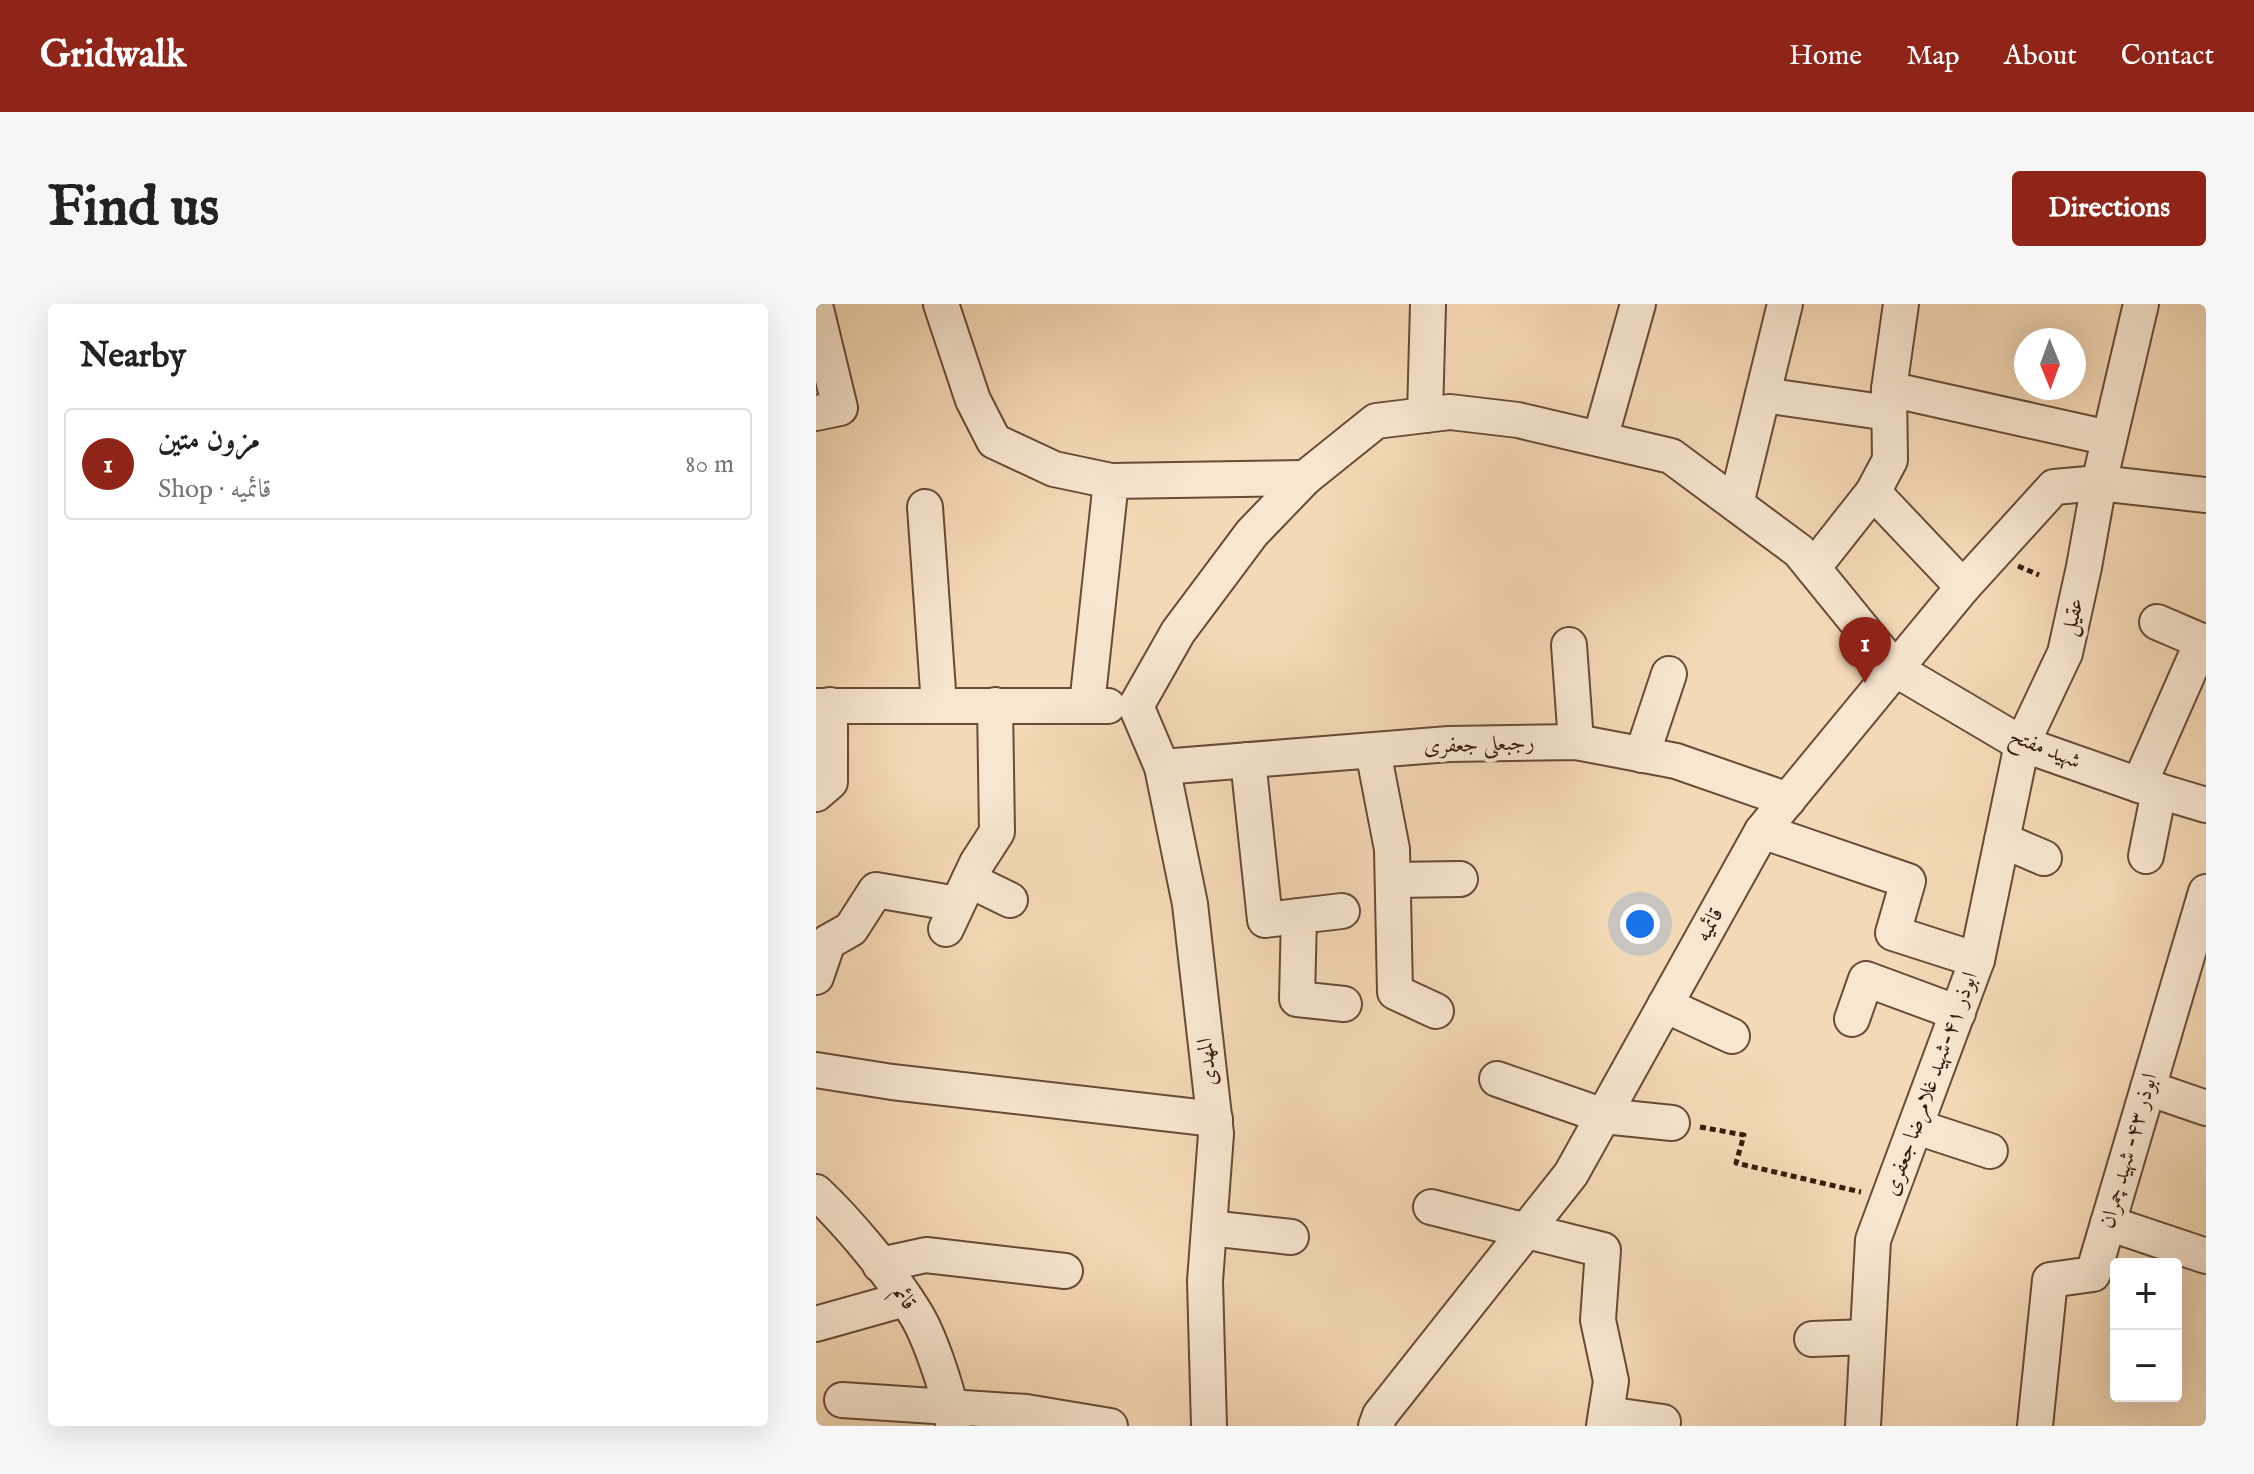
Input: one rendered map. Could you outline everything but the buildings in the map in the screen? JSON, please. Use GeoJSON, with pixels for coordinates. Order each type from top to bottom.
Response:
{"type":"FeatureCollection","features":[{"type":"Feature","properties":{"kind":"street"},"geometry":{"type":"LineString","coordinates":[[941,304],[973,400],[994,441],[1054,469],[1111,481],[1305,478]]}},
{"type":"Feature","properties":{"kind":"street"},"geometry":{"type":"LineString","coordinates":[[1425,415],[1428,304]]}},
{"type":"Feature","properties":{"kind":"street"},"geometry":{"type":"LineString","coordinates":[[1600,439],[1638,304]]}},
{"type":"Feature","properties":{"kind":"street"},"geometry":{"type":"LineString","coordinates":[[1736,504],[1785,304]]}},
{"type":"Feature","properties":{"kind":"street"},"geometry":{"type":"LineString","coordinates":[[1813,568],[1873,492],[1890,460],[1889,401],[1901,304]]}},
{"type":"Feature","properties":{"kind":"street","name":"عقیل"},"geometry":{"type":"LineString","coordinates":[[2022,744],[2065,653],[2099,483],[2141,304]]}},
{"type":"Feature","properties":{"kind":"street"},"geometry":{"type":"LineString","coordinates":[[816,309],[840,408],[816,413]]}},
{"type":"Feature","properties":{"kind":"street"},"geometry":{"type":"LineString","coordinates":[[1763,395],[1889,401],[2109,438]]}},
{"type":"Feature","properties":{"kind":"street"},"geometry":{"type":"LineString","coordinates":[[816,794],[830,782],[823,706],[1136,706],[1178,632],[1242,545],[1305,478],[1376,421],[1450,412],[1518,420],[1671,456],[1799,551],[1895,669]]}},
{"type":"Feature","properties":{"kind":"street"},"geometry":{"type":"LineString","coordinates":[[1087,705],[1111,481]]}},
{"type":"Feature","properties":{"kind":"street","name":"قائمیه"},"geometry":{"type":"LineString","coordinates":[[1376,1426],[1380,1415],[1571,1174],[1762,831],[1963,587],[2054,487],[2099,483],[2206,495]]}},
{"type":"Feature","properties":{"kind":"street"},"geometry":{"type":"LineString","coordinates":[[1873,492],[1963,587]]}},
{"type":"Feature","properties":{"kind":"street"},"geometry":{"type":"LineString","coordinates":[[925,507],[939,705]]}},
{"type":"Feature","properties":{"kind":"street"},"geometry":{"type":"LineString","coordinates":[[2146,856],[2149,788],[2204,642],[2157,622]]}},
{"type":"Feature","properties":{"kind":"street"},"geometry":{"type":"LineString","coordinates":[[1569,645],[1576,742]]}},
{"type":"Feature","properties":{"kind":"street","name":"شهید مفتح"},"geometry":{"type":"LineString","coordinates":[[1895,669],[2022,744],[2206,805]]}},
{"type":"Feature","properties":{"kind":"street"},"geometry":{"type":"LineString","coordinates":[[1642,755],[1669,674]]}},
{"type":"Feature","properties":{"kind":"street"},"geometry":{"type":"LineString","coordinates":[[957,904],[997,832],[995,705]]}},
{"type":"Feature","properties":{"kind":"street","name":"المهدی"},"geometry":{"type":"LineString","coordinates":[[1136,706],[1162,767],[1190,904],[1215,1119],[1205,1281],[1209,1426]]}},
{"type":"Feature","properties":{"kind":"street","name":"رجبعلی جعفری"},"geometry":{"type":"LineString","coordinates":[[1162,767],[1449,744],[1576,742],[1676,761],[1788,800]]}},
{"type":"Feature","properties":{"kind":"street","name":"ابوذر ۴۱-شهید غلامرضا جعفری"},"geometry":{"type":"LineString","coordinates":[[1863,1426],[1873,1240],[1977,960],[2022,744]]}},
{"type":"Feature","properties":{"kind":"street"},"geometry":{"type":"LineString","coordinates":[[1373,751],[1392,849],[1395,992],[1436,1011]]}},
{"type":"Feature","properties":{"kind":"street"},"geometry":{"type":"LineString","coordinates":[[1248,760],[1265,920],[1342,911]]}},
{"type":"Feature","properties":{"kind":"street"},"geometry":{"type":"LineString","coordinates":[[1762,831],[1908,881],[1893,933],[1977,960]]}},
{"type":"Feature","properties":{"kind":"street"},"geometry":{"type":"LineString","coordinates":[[2002,840],[2044,858]]}},
{"type":"Feature","properties":{"kind":"street"},"geometry":{"type":"LineString","coordinates":[[1393,880],[1460,879]]}},
{"type":"Feature","properties":{"kind":"street"},"geometry":{"type":"LineString","coordinates":[[816,977],[822,943],[851,929],[876,890],[957,904],[1010,900]]}},
{"type":"Feature","properties":{"kind":"street","name":"ابوذر ۴۳- شهید چمران"},"geometry":{"type":"LineString","coordinates":[[2035,1426],[2050,1280],[2093,1274],[2206,892]]}},
{"type":"Feature","properties":{"kind":"street"},"geometry":{"type":"LineString","coordinates":[[1299,916],[1297,999],[1344,1004]]}},
{"type":"Feature","properties":{"kind":"street"},"geometry":{"type":"LineString","coordinates":[[1852,1019],[1866,979],[1958,1013]]}},
{"type":"Feature","properties":{"kind":"street"},"geometry":{"type":"LineString","coordinates":[[1665,1005],[1732,1036]]}},
{"type":"Feature","properties":{"kind":"street"},"geometry":{"type":"LineString","coordinates":[[816,1070],[892,1082],[1215,1119]]}},
{"type":"Feature","properties":{"kind":"street"},"geometry":{"type":"LineString","coordinates":[[1497,1079],[1604,1116],[1672,1123]]}},
{"type":"Feature","properties":{"kind":"street"},"geometry":{"type":"LineString","coordinates":[[2148,1088],[2206,1108]]}},
{"type":"Feature","properties":{"kind":"street"},"geometry":{"type":"LineString","coordinates":[[1917,1127],[1990,1151]]}},
{"type":"Feature","properties":{"kind":"street","name":"قائم"},"geometry":{"type":"LineString","coordinates":[[816,1192],[880,1265],[918,1317],[953,1416]]}},
{"type":"Feature","properties":{"kind":"street"},"geometry":{"type":"LineString","coordinates":[[1431,1207],[1603,1250],[1598,1320],[1611,1381],[1605,1420],[1663,1422]]}},
{"type":"Feature","properties":{"kind":"street"},"geometry":{"type":"LineString","coordinates":[[2108,1223],[2206,1256]]}},
{"type":"Feature","properties":{"kind":"street"},"geometry":{"type":"LineString","coordinates":[[1209,1228],[1291,1237]]}},
{"type":"Feature","properties":{"kind":"street"},"geometry":{"type":"LineString","coordinates":[[880,1265],[926,1255],[1065,1271]]}},
{"type":"Feature","properties":{"kind":"street"},"geometry":{"type":"LineString","coordinates":[[816,1324],[905,1299]]}},
{"type":"Feature","properties":{"kind":"street"},"geometry":{"type":"LineString","coordinates":[[1812,1339],[1867,1337]]}},
{"type":"Feature","properties":{"kind":"street"},"geometry":{"type":"LineString","coordinates":[[842,1400],[953,1416],[1026,1412],[1110,1426]]}},
{"type":"Feature","properties":{"kind":"path"},"geometry":{"type":"LineString","coordinates":[[1672,1123],[1744,1135],[1736,1163],[1889,1199]]}},
{"type":"Feature","properties":{"kind":"place","name":"مزون متین"},"geometry":{"type":"Point","coordinates":[1865,683]}}]}
